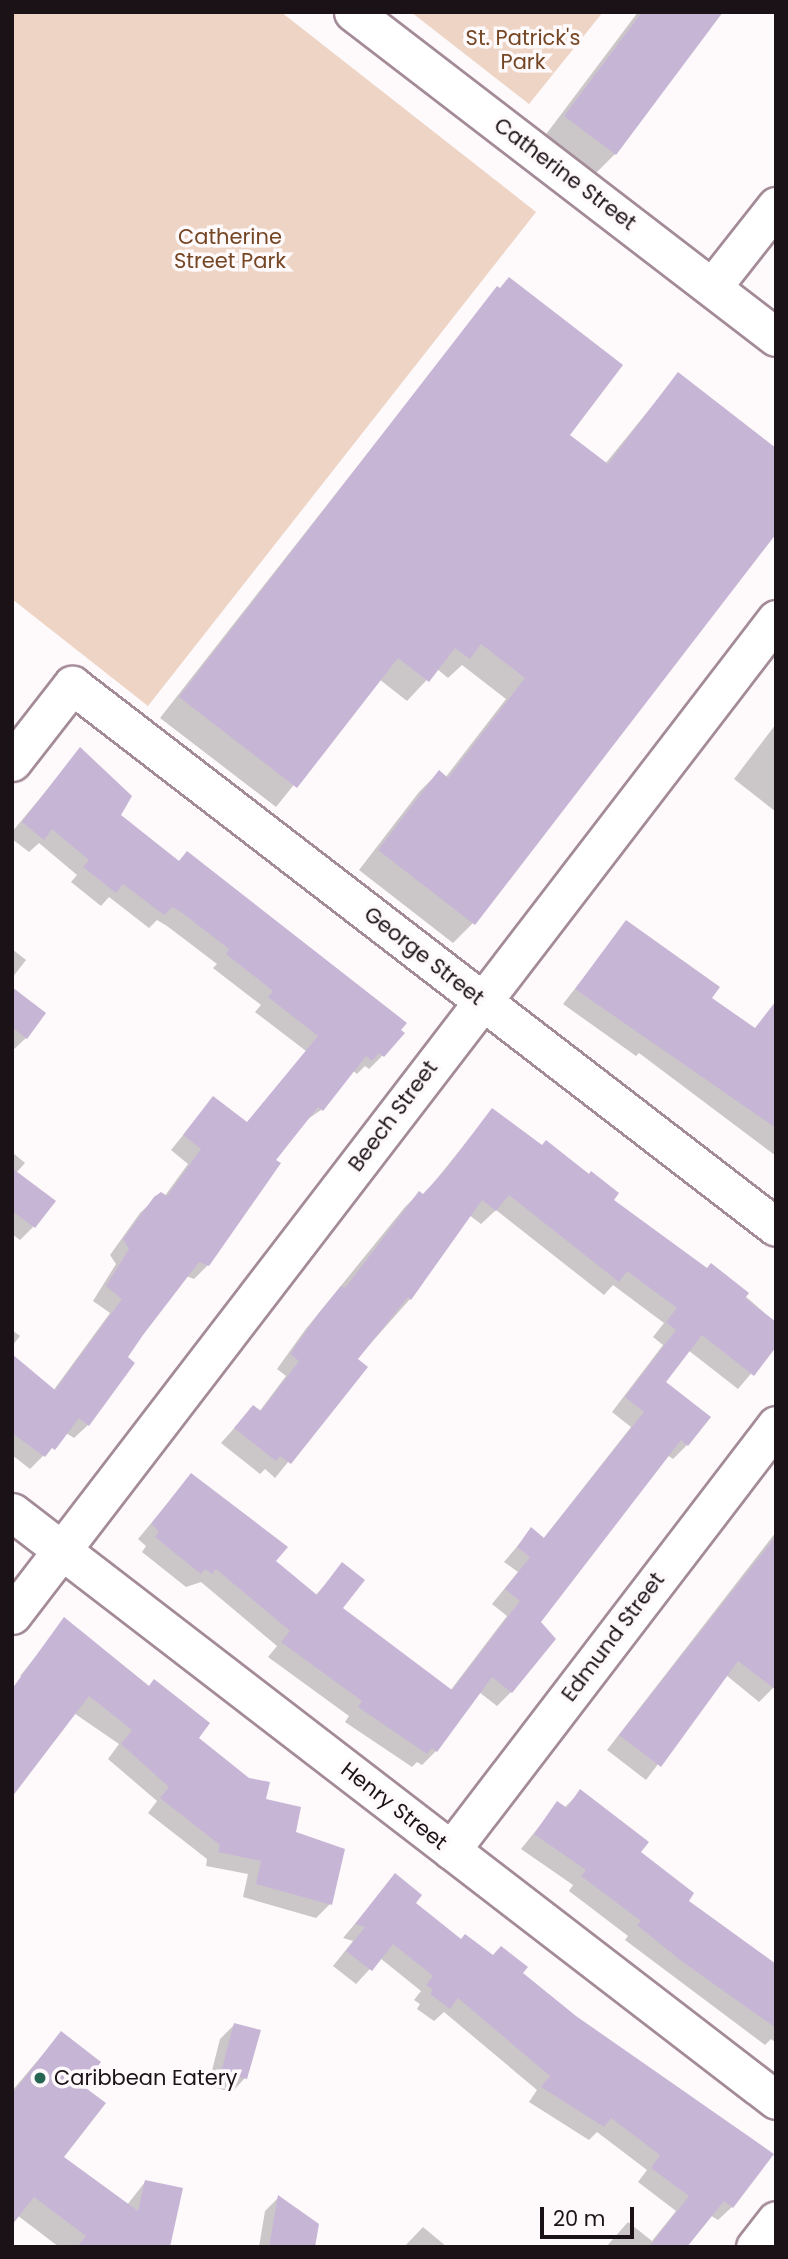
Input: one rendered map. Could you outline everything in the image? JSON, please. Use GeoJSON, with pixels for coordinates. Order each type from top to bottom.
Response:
{"type":"FeatureCollection","features":[{"type":"Feature","properties":{"kind":"street","name":"Catherine Street"},"geometry":{"type":"LineString","coordinates":[[353,12],[776,337]]}},
{"type":"Feature","properties":{"kind":"street"},"geometry":{"type":"LineString","coordinates":[[713,286],[776,205]]}},
{"type":"Feature","properties":{"kind":"street","name":"Beech Street"},"geometry":{"type":"LineString","coordinates":[[12,1615],[776,619]]}},
{"type":"Feature","properties":{"kind":"street","name":"George Street"},"geometry":{"type":"LineString","coordinates":[[12,762],[72,685],[776,1227]]}},
{"type":"Feature","properties":{"kind":"street","name":"Edmund Street"},"geometry":{"type":"LineString","coordinates":[[451,1850],[776,1425]]}},
{"type":"Feature","properties":{"kind":"street","name":"Henry Street"},"geometry":{"type":"LineString","coordinates":[[12,1512],[776,2100]]}},
{"type":"Feature","properties":{"kind":"street"},"geometry":{"type":"LineString","coordinates":[[755,2247],[776,2220]]}},
{"type":"Feature","properties":{"kind":"green space","name":"Catherine Street Park"},"geometry":{"type":"Polygon","coordinates":[[[12,12],[281,12],[536,212],[148,706],[12,599],[12,12]]]}},
{"type":"Feature","properties":{"kind":"green space","name":"St. Patrick's Park"},"geometry":{"type":"Polygon","coordinates":[[[411,12],[603,12],[529,104],[411,12]]]}},
{"type":"Feature","properties":{"kind":"building"},"geometry":{"type":"Polygon","coordinates":[[[642,12],[723,12],[616,155],[564,116],[642,12]]]}},
{"type":"Feature","properties":{"kind":"building"},"geometry":{"type":"Polygon","coordinates":[[[509,277],[623,365],[570,435],[608,464],[678,372],[776,448],[776,534],[475,925],[378,850],[439,770],[448,778],[525,678],[481,644],[470,659],[455,648],[429,682],[398,658],[297,788],[179,697],[497,286],[500,288],[509,277]]]}},
{"type":"Feature","properties":{"kind":"building"},"geometry":{"type":"Polygon","coordinates":[[[80,747],[132,796],[121,815],[179,861],[187,851],[407,1023],[401,1030],[405,1033],[384,1057],[379,1053],[372,1061],[366,1056],[323,1111],[318,1107],[276,1160],[281,1163],[209,1266],[199,1262],[143,1335],[128,1357],[135,1363],[89,1426],[79,1418],[55,1450],[52,1448],[45,1457],[12,1433],[12,1354],[55,1390],[122,1299],[106,1286],[129,1249],[123,1239],[154,1197],[161,1192],[167,1196],[201,1149],[183,1135],[213,1096],[247,1122],[318,1036],[268,997],[273,991],[226,954],[229,949],[181,912],[172,907],[164,915],[123,884],[116,893],[83,867],[89,860],[52,829],[44,840],[22,822],[80,747]]]}},
{"type":"Feature","properties":{"kind":"building"},"geometry":{"type":"Polygon","coordinates":[[[626,920],[720,987],[712,998],[755,1028],[776,1001],[776,1128],[575,989],[626,920]]]}},
{"type":"Feature","properties":{"kind":"building"},"geometry":{"type":"Polygon","coordinates":[[[12,987],[46,1013],[27,1039],[12,1027],[12,987]]]}},
{"type":"Feature","properties":{"kind":"building"},"geometry":{"type":"Polygon","coordinates":[[[492,1108],[542,1145],[546,1140],[589,1174],[591,1171],[619,1193],[614,1200],[707,1268],[711,1263],[749,1293],[745,1298],[776,1322],[776,1347],[754,1376],[702,1335],[666,1382],[711,1417],[688,1446],[681,1440],[541,1622],[556,1639],[512,1693],[492,1677],[437,1752],[432,1748],[427,1754],[358,1707],[362,1701],[281,1642],[290,1631],[216,1569],[212,1574],[205,1569],[201,1574],[155,1537],[159,1531],[151,1524],[191,1473],[288,1547],[276,1561],[317,1595],[342,1562],[365,1580],[343,1608],[452,1690],[520,1601],[505,1589],[530,1557],[517,1547],[531,1527],[544,1538],[644,1412],[625,1397],[676,1330],[666,1322],[677,1308],[627,1271],[619,1282],[509,1195],[496,1211],[482,1200],[411,1300],[408,1297],[358,1359],[368,1367],[291,1464],[280,1456],[276,1461],[234,1428],[253,1405],[261,1411],[299,1361],[290,1354],[319,1313],[341,1286],[345,1288],[419,1191],[423,1194],[446,1169],[492,1108]]]}},
{"type":"Feature","properties":{"kind":"building"},"geometry":{"type":"Polygon","coordinates":[[[12,1168],[56,1201],[35,1228],[12,1211],[12,1168]]]}},
{"type":"Feature","properties":{"kind":"building"},"geometry":{"type":"Polygon","coordinates":[[[776,1536],[776,1690],[738,1661],[661,1767],[619,1735],[776,1536]]]}},
{"type":"Feature","properties":{"kind":"building"},"geometry":{"type":"Polygon","coordinates":[[[64,1617],[149,1686],[154,1679],[210,1723],[199,1738],[249,1778],[270,1782],[266,1799],[301,1807],[296,1832],[345,1849],[332,1905],[256,1884],[261,1861],[218,1852],[220,1845],[160,1798],[169,1787],[121,1744],[132,1730],[89,1696],[12,1797],[12,1689],[64,1617]]]}},
{"type":"Feature","properties":{"kind":"building"},"geometry":{"type":"Polygon","coordinates":[[[580,1789],[649,1842],[641,1852],[694,1893],[689,1901],[776,1964],[776,2028],[680,1960],[637,1925],[641,1921],[581,1876],[586,1870],[534,1834],[557,1801],[567,1808],[580,1789]]]}},
{"type":"Feature","properties":{"kind":"building"},"geometry":{"type":"Polygon","coordinates":[[[395,1873],[422,1895],[416,1903],[461,1939],[465,1934],[493,1955],[501,1946],[528,1967],[523,1973],[576,2016],[774,2154],[733,2208],[724,2201],[687,2247],[649,2247],[689,2196],[651,2168],[660,2155],[611,2118],[604,2127],[541,2087],[550,2076],[458,1998],[450,2009],[430,1994],[433,1990],[426,1985],[433,1976],[393,1944],[372,1971],[346,1951],[365,1927],[355,1924],[395,1873]]]}},
{"type":"Feature","properties":{"kind":"building"},"geometry":{"type":"Polygon","coordinates":[[[234,2023],[261,2030],[247,2079],[221,2072],[234,2023]]]}},
{"type":"Feature","properties":{"kind":"building"},"geometry":{"type":"Polygon","coordinates":[[[61,2031],[101,2062],[83,2086],[106,2103],[64,2157],[138,2211],[145,2180],[183,2188],[170,2247],[77,2247],[86,2236],[34,2197],[12,2225],[12,2094],[61,2031]]]}},
{"type":"Feature","properties":{"kind":"building"},"geometry":{"type":"Polygon","coordinates":[[[278,2195],[319,2224],[315,2247],[269,2247],[278,2195]]]}},
{"type":"Feature","properties":{"kind":"place","name":"Caribbean Eatery"},"geometry":{"type":"Point","coordinates":[40,2078]}}]}
